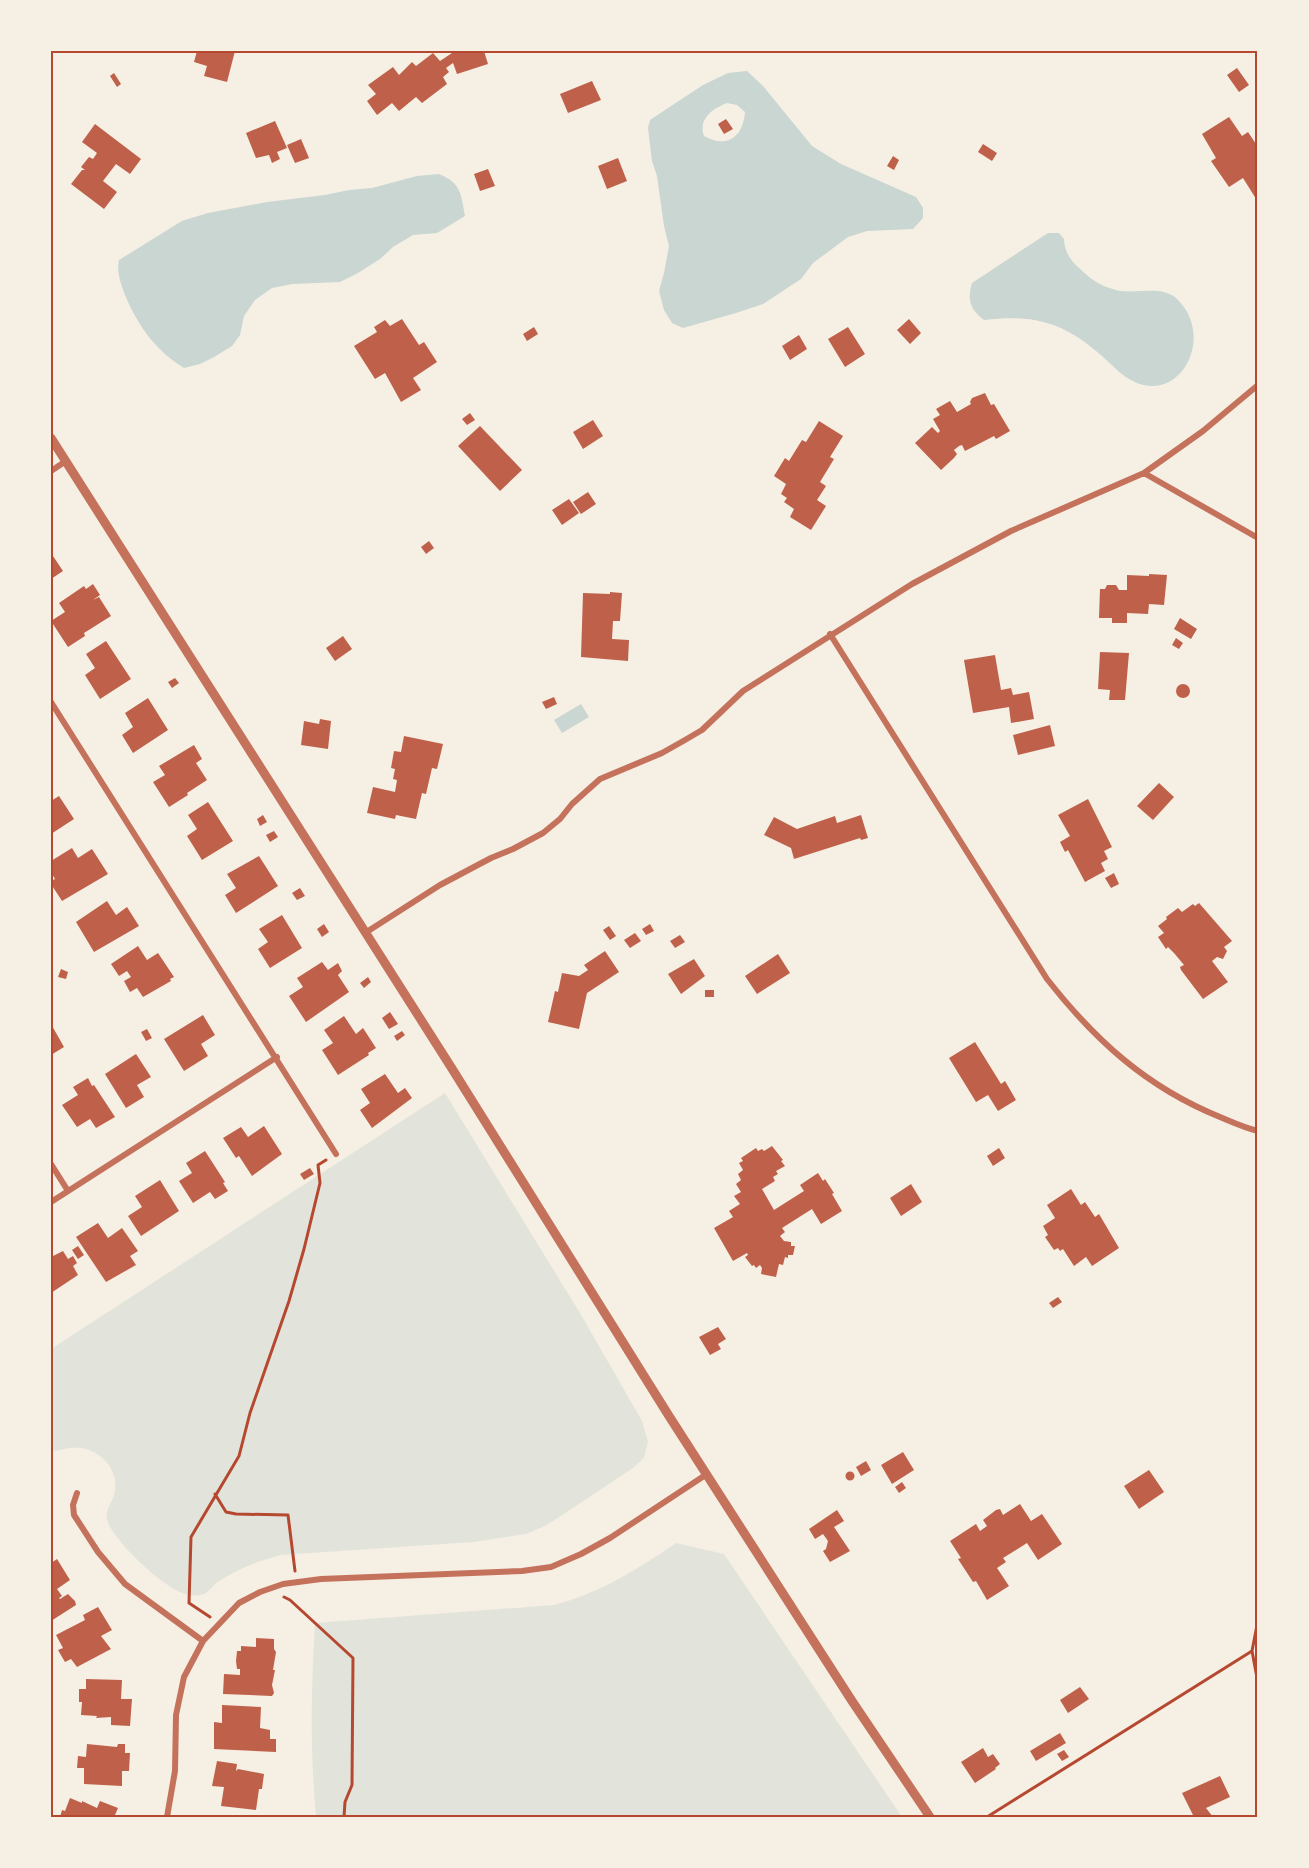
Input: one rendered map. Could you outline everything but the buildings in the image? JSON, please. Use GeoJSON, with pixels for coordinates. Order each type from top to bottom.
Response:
{"type":"FeatureCollection","features":[{"type":"Feature","properties":{"kind":"street"},"geometry":{"type":"LineString","coordinates":[[365,933],[440,885],[543,833],[600,779],[662,753],[702,730],[743,691],[912,584],[980,546],[1144,473],[1203,430],[1258,385]]}},
{"type":"Feature","properties":{"kind":"street"},"geometry":{"type":"LineString","coordinates":[[51,438],[707,1474],[852,1701],[930,1817]]}},
{"type":"Feature","properties":{"kind":"street"},"geometry":{"type":"LineString","coordinates":[[51,471],[66,462]]}},
{"type":"Feature","properties":{"kind":"street"},"geometry":{"type":"LineString","coordinates":[[1144,473],[1258,538]]}},
{"type":"Feature","properties":{"kind":"street"},"geometry":{"type":"LineString","coordinates":[[830,634],[1047,979],[1073,1012],[1107,1047],[1149,1079],[1200,1108],[1258,1131]]}},
{"type":"Feature","properties":{"kind":"street"},"geometry":{"type":"LineString","coordinates":[[51,702],[277,1056],[336,1154]]}},
{"type":"Feature","properties":{"kind":"street"},"geometry":{"type":"LineString","coordinates":[[51,1202],[277,1056]]}},
{"type":"Feature","properties":{"kind":"street"},"geometry":{"type":"LineString","coordinates":[[51,1164],[68,1191]]}},
{"type":"Feature","properties":{"kind":"street"},"geometry":{"type":"LineString","coordinates":[[167,1817],[175,1771],[178,1700],[184,1677],[203,1641],[239,1603],[267,1589],[296,1582],[332,1578],[522,1571],[551,1567],[610,1538],[707,1474]]}},
{"type":"Feature","properties":{"kind":"street"},"geometry":{"type":"LineString","coordinates":[[77,1493],[74,1515],[110,1567],[141,1597],[203,1641]]}},
{"type":"Feature","properties":{"kind":"path"},"geometry":{"type":"LineString","coordinates":[[219,1623],[189,1603],[191,1537],[239,1456],[250,1413],[289,1301],[320,1183],[318,1165],[336,1154]]}},
{"type":"Feature","properties":{"kind":"path"},"geometry":{"type":"LineString","coordinates":[[216,1494],[226,1512],[288,1515],[296,1582]]}},
{"type":"Feature","properties":{"kind":"path"},"geometry":{"type":"LineString","coordinates":[[267,1589],[290,1600],[353,1658],[352,1785],[345,1802],[344,1817]]}},
{"type":"Feature","properties":{"kind":"path"},"geometry":{"type":"LineString","coordinates":[[1258,1620],[1252,1652],[1258,1683]]}},
{"type":"Feature","properties":{"kind":"path"},"geometry":{"type":"LineString","coordinates":[[987,1817],[1252,1652]]}},
{"type":"Feature","properties":{"kind":"shaded area"},"geometry":{"type":"Polygon","coordinates":[[[747,71],[763,86],[812,146],[841,164],[916,197],[923,208],[923,218],[913,229],[867,231],[848,237],[813,263],[801,279],[763,304],[683,328],[672,323],[664,310],[659,291],[669,246],[657,176],[652,161],[648,128],[650,120],[703,85],[728,73],[747,71]],[[727,103],[708,115],[703,125],[704,136],[712,140],[727,141],[737,134],[744,121],[745,112],[737,105],[727,103]]]}},
{"type":"Feature","properties":{"kind":"shaded area"},"geometry":{"type":"Polygon","coordinates":[[[439,174],[456,185],[465,216],[437,233],[413,235],[393,247],[380,259],[340,282],[292,284],[272,288],[255,300],[244,316],[240,335],[232,346],[200,364],[184,368],[162,351],[142,328],[124,292],[118,269],[119,260],[182,221],[208,213],[267,202],[372,188],[417,176],[439,174]]]}},
{"type":"Feature","properties":{"kind":"shaded area"},"geometry":{"type":"Polygon","coordinates":[[[1048,233],[1059,233],[1064,239],[1066,251],[1072,261],[1100,284],[1124,291],[1165,292],[1178,300],[1190,317],[1194,336],[1191,354],[1183,370],[1170,381],[1154,386],[1135,382],[1085,342],[1056,326],[1024,319],[984,320],[979,316],[971,304],[972,283],[1048,233]]]}},
{"type":"Feature","properties":{"kind":"shaded area"},"geometry":{"type":"Polygon","coordinates":[[[581,704],[589,717],[562,733],[554,720],[581,704]]]}},
{"type":"Feature","properties":{"kind":"shaded area"},"geometry":{"type":"Polygon","coordinates":[[[445,1093],[580,1313],[642,1421],[648,1442],[644,1458],[633,1468],[547,1525],[526,1534],[473,1542],[281,1555],[233,1573],[216,1583],[204,1594],[192,1595],[169,1586],[130,1553],[111,1529],[106,1516],[114,1494],[115,1483],[112,1470],[104,1459],[93,1451],[82,1448],[54,1451],[51,1447],[51,1349],[445,1093]]]}},
{"type":"Feature","properties":{"kind":"shaded area"},"geometry":{"type":"Polygon","coordinates":[[[676,1543],[724,1554],[902,1817],[316,1817],[312,1720],[315,1623],[554,1605],[587,1594],[618,1579],[676,1543]]]}}]}
